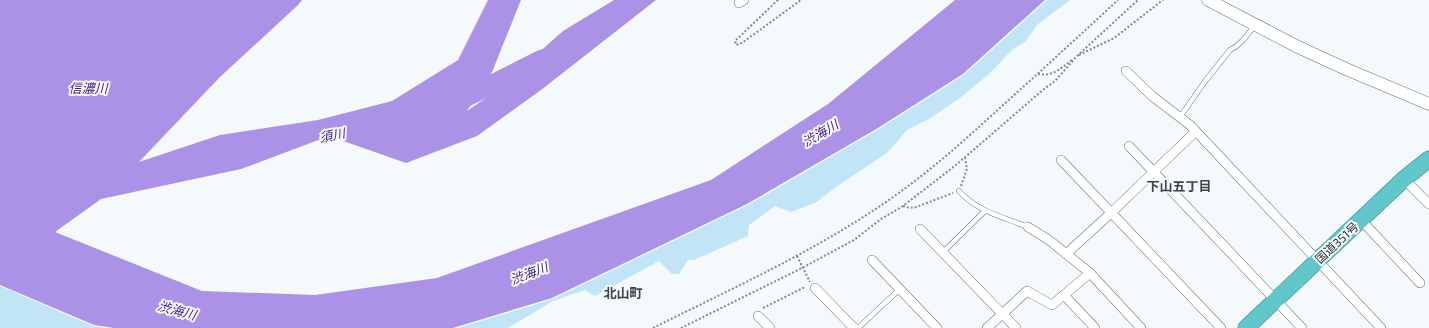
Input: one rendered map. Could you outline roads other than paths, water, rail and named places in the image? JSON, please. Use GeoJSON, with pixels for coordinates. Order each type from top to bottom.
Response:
{"type":"FeatureCollection","features":[{"type":"Feature","properties":{"kind":"highway","name":"国道351号"},"geometry":{"type":"LineString","coordinates":[[1246,328],[1404,179],[1429,159]]}},
{"type":"Feature","properties":{"kind":"street"},"geometry":{"type":"LineString","coordinates":[[1208,0],[1255,25],[1346,69],[1429,104]]}},
{"type":"Feature","properties":{"kind":"street"},"geometry":{"type":"LineString","coordinates":[[1126,71],[1152,96],[1190,125],[1381,328]]}},
{"type":"Feature","properties":{"kind":"street"},"geometry":{"type":"LineString","coordinates":[[1066,254],[1154,173],[1195,132]]}},
{"type":"Feature","properties":{"kind":"street"},"geometry":{"type":"LineString","coordinates":[[1129,146],[1302,328]]}},
{"type":"Feature","properties":{"kind":"street"},"geometry":{"type":"LineString","coordinates":[[1061,160],[1221,328]]}},
{"type":"Feature","properties":{"kind":"street"},"geometry":{"type":"LineString","coordinates":[[1404,179],[1429,204]]}},
{"type":"Feature","properties":{"kind":"street"},"geometry":{"type":"LineString","coordinates":[[1361,220],[1420,283]]}},
{"type":"Feature","properties":{"kind":"street"},"geometry":{"type":"LineString","coordinates":[[1028,227],[1049,240],[1090,274],[1141,328]]}},
{"type":"Feature","properties":{"kind":"street"},"geometry":{"type":"LineString","coordinates":[[920,229],[1016,328]]}},
{"type":"Feature","properties":{"kind":"street"},"geometry":{"type":"LineString","coordinates":[[872,260],[937,328]]}},
{"type":"Feature","properties":{"kind":"street"},"geometry":{"type":"LineString","coordinates":[[987,328],[1027,292],[1052,305],[1090,274]]}},
{"type":"Feature","properties":{"kind":"street"},"geometry":{"type":"LineString","coordinates":[[815,288],[854,328]]}},
{"type":"Feature","properties":{"kind":"street"},"geometry":{"type":"LineString","coordinates":[[1064,295],[1095,328]]}},
{"type":"Feature","properties":{"kind":"street"},"geometry":{"type":"LineString","coordinates":[[758,316],[770,328]]}},
{"type":"Feature","properties":{"kind":"lane"},"geometry":{"type":"LineString","coordinates":[[1180,117],[1206,80],[1230,50],[1235,48],[1243,41],[1255,25]]}},
{"type":"Feature","properties":{"kind":"lane"},"geometry":{"type":"LineString","coordinates":[[959,191],[968,200],[985,211],[1028,227]]}},
{"type":"Feature","properties":{"kind":"lane"},"geometry":{"type":"LineString","coordinates":[[943,252],[985,211]]}},
{"type":"Feature","properties":{"kind":"lane"},"geometry":{"type":"LineString","coordinates":[[858,328],[900,289]]}},
{"type":"Feature","properties":{"kind":"water","name":"信濃川"},"geometry":{"type":"Polygon","coordinates":[[[0,0],[302,0],[219,78],[139,162],[220,135],[318,120],[392,101],[458,60],[488,0],[521,0],[492,72],[467,111],[493,93],[563,31],[614,0],[656,0],[541,90],[477,136],[406,163],[329,136],[241,169],[101,199],[55,232],[202,291],[315,295],[437,278],[711,180],[828,104],[955,0],[1045,0],[963,74],[878,128],[747,204],[552,298],[453,328],[114,328],[94,325],[0,285],[0,0]]]}},
{"type":"Feature","properties":{"kind":"waterway","name":"須川"},"geometry":{"type":"LineString","coordinates":[[457,102],[542,59]]}},
{"type":"Feature","properties":{"kind":"district","name":"下山五丁目"},"geometry":{"type":"Point","coordinates":[1179,186]}},
{"type":"Feature","properties":{"kind":"district","name":"北山町"},"geometry":{"type":"Point","coordinates":[623,293]}},
{"type":"Feature","properties":{"kind":"water label","name":"渋海川"},"geometry":{"type":"Point","coordinates":[820,133]}},
{"type":"Feature","properties":{"kind":"water label","name":"渋海川"},"geometry":{"type":"Point","coordinates":[529,273]}},
{"type":"Feature","properties":{"kind":"water label","name":"渋海川"},"geometry":{"type":"Point","coordinates":[177,310]}}]}
